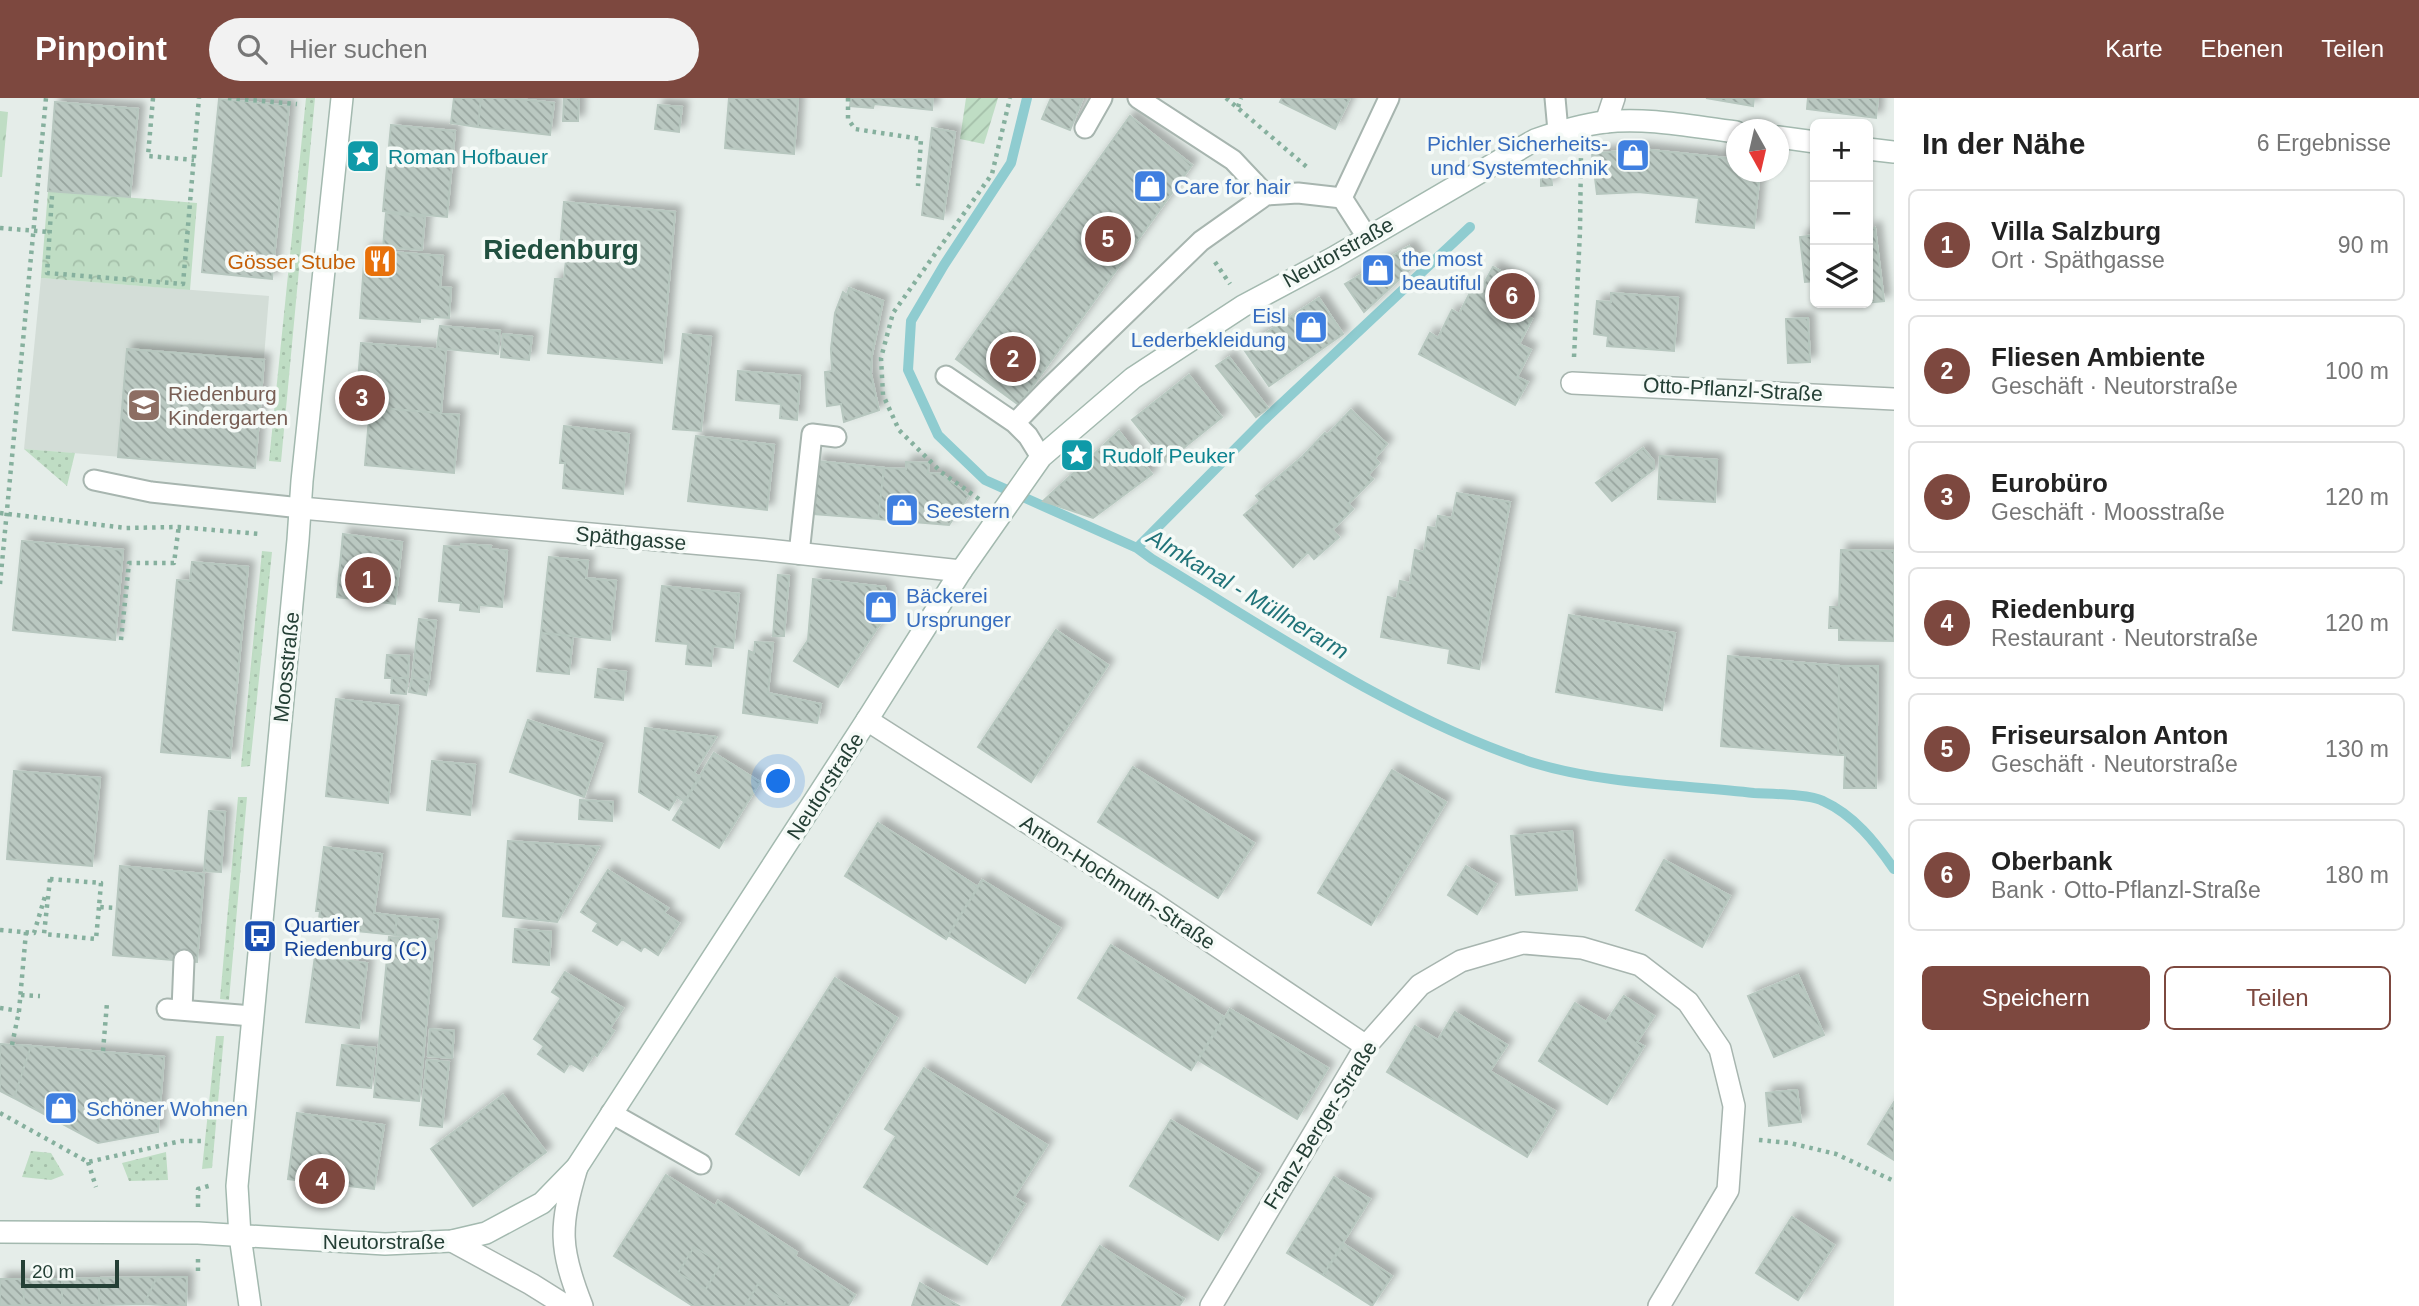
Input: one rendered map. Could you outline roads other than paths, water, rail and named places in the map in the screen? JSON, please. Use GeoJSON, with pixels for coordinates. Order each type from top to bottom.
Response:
{"type":"FeatureCollection","features":[{"type":"Feature","properties":{"kind":"street","name":"Moosstraße"},"geometry":{"type":"LineString","coordinates":[[250,1306],[240,1236],[237,1186],[302,481],[342,98]]}},
{"type":"Feature","properties":{"kind":"street"},"geometry":{"type":"LineString","coordinates":[[1606,121],[1614,98]]}},
{"type":"Feature","properties":{"kind":"street","name":"Neutorstraße"},"geometry":{"type":"LineString","coordinates":[[0,1232],[198,1233],[385,1244],[452,1241],[486,1233],[542,1203],[577,1167],[961,571],[1041,457],[1133,378],[1253,299],[1333,258],[1535,140],[1558,131],[1606,121],[1655,122],[1726,131]]}},
{"type":"Feature","properties":{"kind":"street"},"geometry":{"type":"LineString","coordinates":[[1789,139],[1810,141]]}},
{"type":"Feature","properties":{"kind":"street"},"geometry":{"type":"LineString","coordinates":[[1873,150],[1894,152]]}},
{"type":"Feature","properties":{"kind":"street","name":"Otto-Pflanzl-Straße"},"geometry":{"type":"LineString","coordinates":[[1572,383],[1737,389],[1894,399]]}},
{"type":"Feature","properties":{"kind":"street","name":"Späthgasse"},"geometry":{"type":"LineString","coordinates":[[301,508],[961,571]]}},
{"type":"Feature","properties":{"kind":"street","name":"Anton-Hochmuth-Straße"},"geometry":{"type":"LineString","coordinates":[[867,720],[1147,900],[1366,1046]]}},
{"type":"Feature","properties":{"kind":"street","name":"Franz-Berger-Straße"},"geometry":{"type":"LineString","coordinates":[[1210,1306],[1366,1046],[1420,985],[1461,961],[1524,943],[1582,948],[1640,965],[1688,1002],[1720,1049],[1734,1106],[1728,1190],[1659,1306]]}},
{"type":"Feature","properties":{"kind":"street"},"geometry":{"type":"LineString","coordinates":[[577,1167],[565,1207],[563,1244],[570,1276],[582,1306]]}},
{"type":"Feature","properties":{"kind":"street"},"geometry":{"type":"LineString","coordinates":[[452,1241],[566,1306]]}},
{"type":"Feature","properties":{"kind":"lane"},"geometry":{"type":"LineString","coordinates":[[1085,128],[1102,98]]}},
{"type":"Feature","properties":{"kind":"lane"},"geometry":{"type":"LineString","coordinates":[[1138,98],[1233,160],[1266,195]]}},
{"type":"Feature","properties":{"kind":"lane"},"geometry":{"type":"LineString","coordinates":[[1342,198],[1389,98]]}},
{"type":"Feature","properties":{"kind":"lane"},"geometry":{"type":"LineString","coordinates":[[1555,98],[1558,131]]}},
{"type":"Feature","properties":{"kind":"lane"},"geometry":{"type":"LineString","coordinates":[[1015,424],[1201,241],[1266,195],[1298,193],[1342,198]]}},
{"type":"Feature","properties":{"kind":"lane"},"geometry":{"type":"LineString","coordinates":[[1342,198],[1367,237]]}},
{"type":"Feature","properties":{"kind":"lane"},"geometry":{"type":"LineString","coordinates":[[946,376],[1015,424],[1028,436],[1041,457]]}},
{"type":"Feature","properties":{"kind":"lane"},"geometry":{"type":"LineString","coordinates":[[799,554],[812,434],[836,437]]}},
{"type":"Feature","properties":{"kind":"lane"},"geometry":{"type":"LineString","coordinates":[[94,480],[151,492],[301,508]]}},
{"type":"Feature","properties":{"kind":"lane"},"geometry":{"type":"LineString","coordinates":[[184,961],[174,1009],[252,1016]]}},
{"type":"Feature","properties":{"kind":"lane"},"geometry":{"type":"LineString","coordinates":[[611,1113],[701,1164]]}},
{"type":"Feature","properties":{"kind":"waterway","name":"Almkanal - Müllnerarm"},"geometry":{"type":"LineString","coordinates":[[1027,98],[1011,163],[911,321],[908,370],[938,435],[985,480],[1137,548],[1338,672],[1386,699],[1484,745],[1534,763],[1588,775],[1643,783],[1817,799],[1834,807],[1854,822],[1894,869]]}},
{"type":"Feature","properties":{"kind":"waterway"},"geometry":{"type":"LineString","coordinates":[[1137,548],[1263,421],[1470,227]]}},
{"type":"Feature","properties":{"kind":"place","name":"Pichler Sicherheits- und Systemtechnik"},"geometry":{"type":"Point","coordinates":[1633,155]}},
{"type":"Feature","properties":{"kind":"place","name":"Roman Hofbauer"},"geometry":{"type":"Point","coordinates":[363,156]}},
{"type":"Feature","properties":{"kind":"place","name":"Care for hair"},"geometry":{"type":"Point","coordinates":[1150,186]}},
{"type":"Feature","properties":{"kind":"place","name":"Friseursalon Anton"},"geometry":{"type":"Point","coordinates":[1108,239]}},
{"type":"Feature","properties":{"kind":"place","name":"Gösser Stube"},"geometry":{"type":"Point","coordinates":[380,261]}},
{"type":"Feature","properties":{"kind":"place","name":"the most beautiful"},"geometry":{"type":"Point","coordinates":[1378,270]}},
{"type":"Feature","properties":{"kind":"place","name":"Oberbank"},"geometry":{"type":"Point","coordinates":[1512,296]}},
{"type":"Feature","properties":{"kind":"place","name":"Eisl Lederbekleidung"},"geometry":{"type":"Point","coordinates":[1311,327]}},
{"type":"Feature","properties":{"kind":"place","name":"Fliesen Ambiente"},"geometry":{"type":"Point","coordinates":[1013,359]}},
{"type":"Feature","properties":{"kind":"place","name":"Eurobüro"},"geometry":{"type":"Point","coordinates":[362,398]}},
{"type":"Feature","properties":{"kind":"place","name":"Riedenburg Kindergarten"},"geometry":{"type":"Point","coordinates":[144,405]}},
{"type":"Feature","properties":{"kind":"place","name":"Rudolf Peuker"},"geometry":{"type":"Point","coordinates":[1077,455]}},
{"type":"Feature","properties":{"kind":"place","name":"Seestern"},"geometry":{"type":"Point","coordinates":[902,510]}},
{"type":"Feature","properties":{"kind":"place","name":"Villa Salzburg"},"geometry":{"type":"Point","coordinates":[368,580]}},
{"type":"Feature","properties":{"kind":"place","name":"Bäckerei Ursprunger"},"geometry":{"type":"Point","coordinates":[881,607]}},
{"type":"Feature","properties":{"kind":"place","name":"Quartier Riedenburg (C)"},"geometry":{"type":"Point","coordinates":[260,936]}},
{"type":"Feature","properties":{"kind":"place","name":"Schöner Wohnen"},"geometry":{"type":"Point","coordinates":[61,1108]}},
{"type":"Feature","properties":{"kind":"place","name":"Riedenburg"},"geometry":{"type":"Point","coordinates":[322,1181]}},
{"type":"Feature","properties":{"kind":"district","name":"Riedenburg"},"geometry":{"type":"Point","coordinates":[561,249]}}]}
